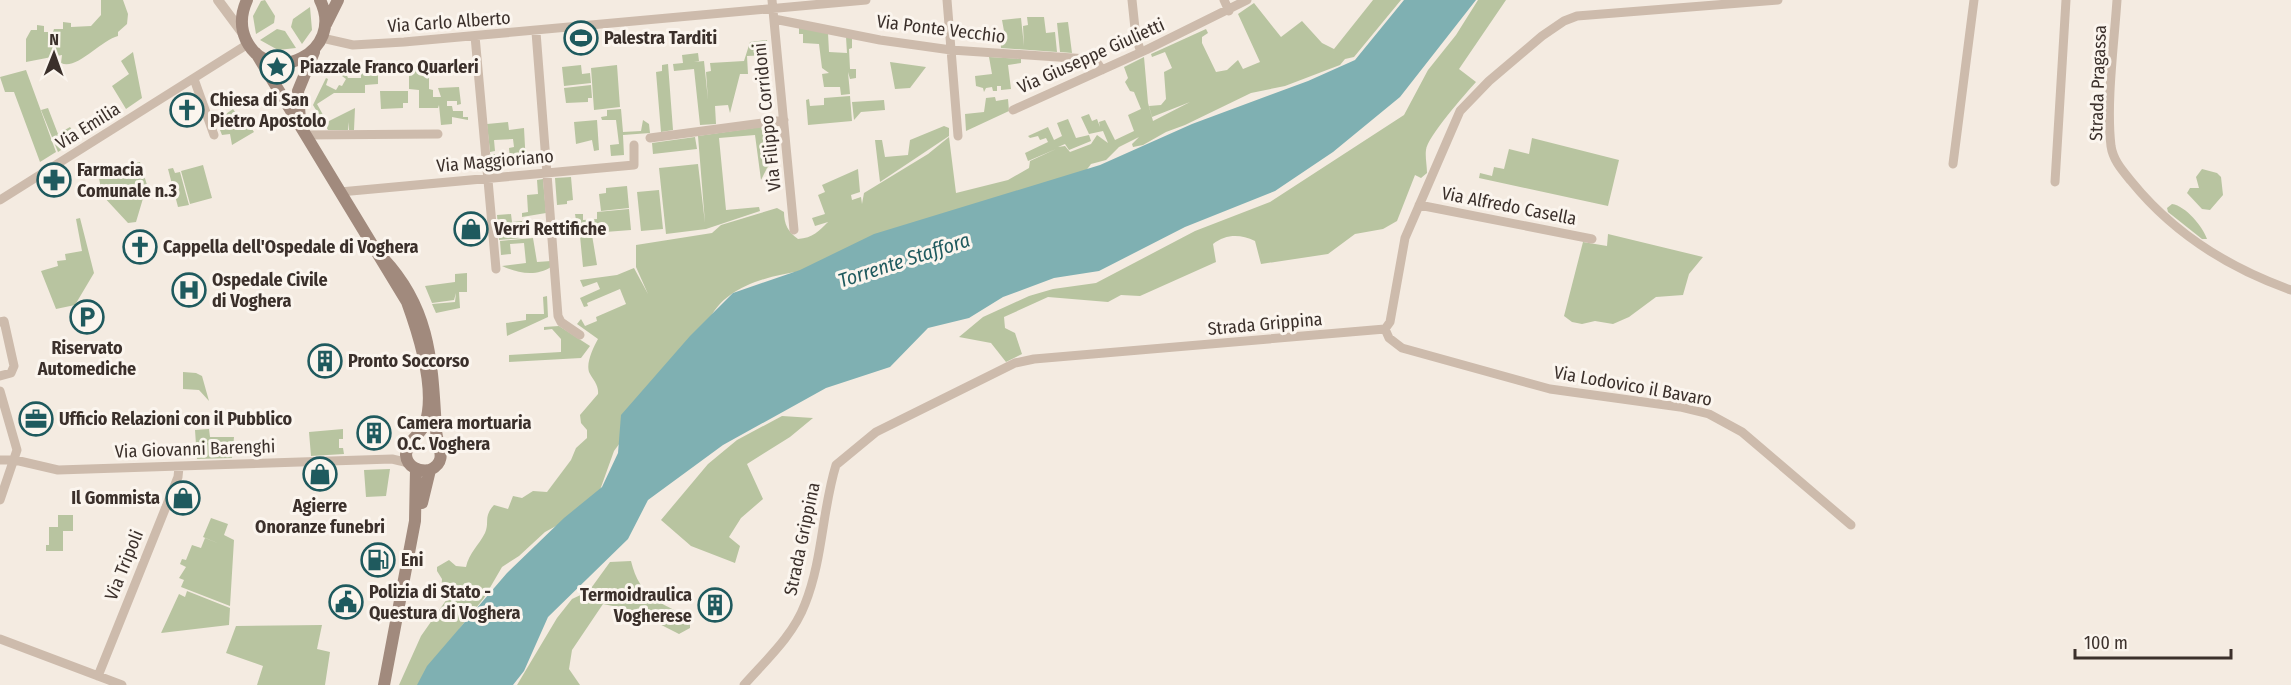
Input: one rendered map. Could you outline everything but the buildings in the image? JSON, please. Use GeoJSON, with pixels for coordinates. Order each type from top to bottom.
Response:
{"type":"FeatureCollection","features":[{"type":"Feature","properties":{"kind":"main road"},"geometry":{"type":"LineString","coordinates":[[248,0],[242,13],[249,44],[407,302],[422,350],[428,404],[426,421],[417,437],[411,462],[415,521]]}},
{"type":"Feature","properties":{"kind":"main road"},"geometry":{"type":"LineString","coordinates":[[320,0],[324,9],[324,31]]}},
{"type":"Feature","properties":{"kind":"main road"},"geometry":{"type":"LineString","coordinates":[[304,133],[298,91],[338,0]]}},
{"type":"Feature","properties":{"kind":"main road"},"geometry":{"type":"LineString","coordinates":[[249,44],[272,62],[291,62],[315,49]]}},
{"type":"Feature","properties":{"kind":"main road"},"geometry":{"type":"LineString","coordinates":[[380,255],[402,280],[425,333],[433,367],[441,458],[430,471],[415,521],[384,685]]}},
{"type":"Feature","properties":{"kind":"main road"},"geometry":{"type":"LineString","coordinates":[[417,437],[429,437],[438,443]]}},
{"type":"Feature","properties":{"kind":"main road"},"geometry":{"type":"LineString","coordinates":[[411,462],[430,471]]}},
{"type":"Feature","properties":{"kind":"street"},"geometry":{"type":"LineString","coordinates":[[218,0],[249,44]]}},
{"type":"Feature","properties":{"kind":"street","name":"Via Carlo Alberto"},"geometry":{"type":"LineString","coordinates":[[324,31],[353,45],[536,32],[866,0]]}},
{"type":"Feature","properties":{"kind":"street"},"geometry":{"type":"LineString","coordinates":[[947,0],[958,136]]}},
{"type":"Feature","properties":{"kind":"street"},"geometry":{"type":"LineString","coordinates":[[1132,0],[1135,33],[1142,52]]}},
{"type":"Feature","properties":{"kind":"street"},"geometry":{"type":"LineString","coordinates":[[1224,0],[1228,11]]}},
{"type":"Feature","properties":{"kind":"street","name":"Via Giuseppe Giulietti"},"geometry":{"type":"LineString","coordinates":[[1013,110],[1142,52],[1247,0]]}},
{"type":"Feature","properties":{"kind":"street"},"geometry":{"type":"LineString","coordinates":[[1385,329],[1390,322],[1405,238],[1460,111],[1489,81],[1564,21],[1585,16],[1778,0]]}},
{"type":"Feature","properties":{"kind":"street"},"geometry":{"type":"LineString","coordinates":[[1953,164],[1974,0]]}},
{"type":"Feature","properties":{"kind":"street"},"geometry":{"type":"LineString","coordinates":[[2055,182],[2066,0]]}},
{"type":"Feature","properties":{"kind":"street","name":"Strada Pragassa"},"geometry":{"type":"LineString","coordinates":[[2117,0],[2110,118],[2114,158],[2143,196],[2191,239],[2239,268],[2291,290]]}},
{"type":"Feature","properties":{"kind":"street","name":"Via Ponte Vecchio"},"geometry":{"type":"LineString","coordinates":[[773,9],[883,41],[951,50],[1088,59],[1098,64],[1102,70]]}},
{"type":"Feature","properties":{"kind":"street","name":"Via Filippo Corridoni"},"geometry":{"type":"LineString","coordinates":[[773,9],[794,230]]}},
{"type":"Feature","properties":{"kind":"street"},"geometry":{"type":"LineString","coordinates":[[536,32],[558,316],[561,322],[580,335]]}},
{"type":"Feature","properties":{"kind":"street"},"geometry":{"type":"LineString","coordinates":[[1135,33],[1149,44],[1160,43]]}},
{"type":"Feature","properties":{"kind":"street"},"geometry":{"type":"LineString","coordinates":[[476,36],[496,269]]}},
{"type":"Feature","properties":{"kind":"street","name":"Via Emilia"},"geometry":{"type":"LineString","coordinates":[[0,200],[249,44]]}},
{"type":"Feature","properties":{"kind":"street"},"geometry":{"type":"LineString","coordinates":[[194,79],[214,135]]}},
{"type":"Feature","properties":{"kind":"street"},"geometry":{"type":"LineString","coordinates":[[650,138],[784,120]]}},
{"type":"Feature","properties":{"kind":"street"},"geometry":{"type":"LineString","coordinates":[[304,133],[438,134]]}},
{"type":"Feature","properties":{"kind":"street","name":"Via Maggioriano"},"geometry":{"type":"LineString","coordinates":[[340,192],[634,165],[634,145]]}},
{"type":"Feature","properties":{"kind":"street","name":"Via Alfredo Casella"},"geometry":{"type":"LineString","coordinates":[[1419,205],[1592,239]]}},
{"type":"Feature","properties":{"kind":"street"},"geometry":{"type":"LineString","coordinates":[[0,322],[4,321],[15,366],[11,372],[0,376]]}},
{"type":"Feature","properties":{"kind":"street","name":"Via Lodovico il Bavaro"},"geometry":{"type":"LineString","coordinates":[[1385,329],[1389,338],[1402,348],[1499,376],[1579,394],[1680,407],[1715,416],[1742,432],[1851,525]]}},
{"type":"Feature","properties":{"kind":"street","name":"Strada Grippina"},"geometry":{"type":"LineString","coordinates":[[744,685],[786,638],[805,606],[816,567],[836,465],[876,432],[1015,363],[1034,359],[1385,329]]}},
{"type":"Feature","properties":{"kind":"street"},"geometry":{"type":"LineString","coordinates":[[0,391],[17,446],[15,460],[0,500]]}},
{"type":"Feature","properties":{"kind":"street","name":"Via Giovanni Barenghi"},"geometry":{"type":"LineString","coordinates":[[0,460],[15,460],[54,470],[392,459],[411,462]]}},
{"type":"Feature","properties":{"kind":"street","name":"Via Tripoli"},"geometry":{"type":"LineString","coordinates":[[98,676],[178,477],[179,467]]}},
{"type":"Feature","properties":{"kind":"street"},"geometry":{"type":"LineString","coordinates":[[0,639],[122,685]]}},
{"type":"Feature","properties":{"kind":"green space"},"geometry":{"type":"Polygon","coordinates":[[[101,0],[123,0],[128,14],[127,24],[118,32],[118,36],[74,63],[61,63],[62,55],[26,62],[26,39],[31,30],[37,30],[37,25],[44,26],[44,32],[63,29],[63,22],[71,23],[71,27],[91,26],[101,15],[101,0]]]}},
{"type":"Feature","properties":{"kind":"green space"},"geometry":{"type":"Polygon","coordinates":[[[265,0],[275,16],[274,23],[256,34],[253,16],[261,1],[265,0]]]}},
{"type":"Feature","properties":{"kind":"green space"},"geometry":{"type":"Polygon","coordinates":[[[1373,0],[1401,0],[1354,57],[1345,59],[1340,65],[1285,86],[1251,93],[1143,145],[1133,147],[1132,144],[1139,137],[1119,147],[1106,160],[1091,164],[1085,172],[802,271],[761,280],[735,292],[715,311],[614,451],[600,490],[569,519],[545,532],[519,556],[502,567],[484,598],[460,628],[431,685],[399,685],[421,636],[449,596],[441,592],[442,579],[437,567],[449,560],[456,566],[466,567],[469,557],[485,533],[488,516],[494,505],[508,509],[513,496],[522,498],[533,491],[547,492],[571,460],[576,448],[587,438],[587,430],[581,423],[580,415],[598,394],[597,385],[589,372],[588,364],[598,339],[577,324],[581,319],[585,326],[597,321],[596,317],[626,304],[620,289],[587,303],[588,306],[584,307],[580,298],[600,289],[597,282],[583,287],[580,280],[617,275],[634,268],[648,294],[636,267],[636,245],[712,233],[721,225],[777,208],[784,212],[789,231],[798,239],[812,236],[828,222],[815,226],[812,218],[825,214],[818,195],[825,192],[822,185],[858,169],[860,192],[851,195],[852,200],[861,197],[862,204],[864,193],[928,154],[949,137],[956,193],[1008,180],[1029,168],[1030,161],[1056,149],[1028,161],[1025,153],[1048,142],[1046,138],[1040,140],[1038,136],[1030,138],[1028,136],[1048,127],[1054,140],[1062,136],[1057,123],[1068,119],[1076,138],[1089,135],[1091,141],[1069,150],[1065,144],[1058,147],[1065,146],[1070,152],[1091,144],[1097,135],[1108,143],[1103,131],[1089,134],[1081,117],[1089,114],[1092,121],[1097,119],[1100,127],[1099,122],[1105,120],[1115,140],[1134,131],[1128,115],[1141,109],[1134,92],[1130,91],[1125,82],[1128,78],[1124,67],[1144,57],[1148,103],[1153,121],[1190,102],[1152,117],[1149,106],[1161,105],[1166,99],[1164,72],[1172,68],[1165,52],[1152,57],[1151,54],[1206,29],[1208,33],[1202,37],[1202,43],[1216,72],[1227,70],[1238,60],[1243,69],[1260,62],[1238,14],[1254,3],[1281,37],[1302,21],[1322,43],[1334,49],[1373,0]]]}},
{"type":"Feature","properties":{"kind":"green space"},"geometry":{"type":"Polygon","coordinates":[[[1478,0],[1506,0],[1459,69],[1476,82],[1433,135],[1426,152],[1427,173],[1421,178],[1415,175],[1397,221],[1383,229],[1355,234],[1328,254],[1261,264],[1255,241],[1239,236],[1228,237],[1213,244],[1216,262],[1140,296],[1121,295],[1108,302],[1048,297],[1004,317],[1005,328],[1015,333],[1022,354],[1006,362],[991,343],[959,337],[983,317],[1029,296],[1053,289],[1096,283],[1195,231],[1270,202],[1404,115],[1428,70],[1456,35],[1478,0]]]}},
{"type":"Feature","properties":{"kind":"green space"},"geometry":{"type":"Polygon","coordinates":[[[310,7],[312,30],[302,44],[291,27],[293,19],[310,7]]]}},
{"type":"Feature","properties":{"kind":"green space"},"geometry":{"type":"Polygon","coordinates":[[[1027,17],[1044,17],[1046,33],[1055,32],[1057,52],[1001,48],[1000,32],[1004,31],[1002,20],[1021,18],[1024,46],[1023,26],[1028,25],[1027,17]]]}},
{"type":"Feature","properties":{"kind":"green space"},"geometry":{"type":"Polygon","coordinates":[[[1068,22],[1072,53],[1060,52],[1057,23],[1068,22]]]}},
{"type":"Feature","properties":{"kind":"green space"},"geometry":{"type":"Polygon","coordinates":[[[799,27],[828,33],[829,52],[847,53],[846,37],[852,38],[852,48],[849,49],[850,69],[856,69],[856,78],[850,79],[848,72],[850,94],[841,95],[840,87],[824,87],[822,74],[829,73],[822,68],[819,44],[803,43],[803,34],[799,34],[799,27]]]}},
{"type":"Feature","properties":{"kind":"green space"},"geometry":{"type":"Polygon","coordinates":[[[277,29],[285,31],[296,48],[278,50],[260,40],[277,29]]]}},
{"type":"Feature","properties":{"kind":"green space"},"geometry":{"type":"Polygon","coordinates":[[[767,40],[768,55],[747,56],[748,74],[740,74],[730,113],[728,105],[715,106],[716,124],[700,125],[694,69],[674,71],[673,64],[683,63],[682,55],[698,53],[699,61],[694,62],[704,61],[708,100],[706,72],[711,71],[710,63],[744,61],[750,42],[767,40]]]}},
{"type":"Feature","properties":{"kind":"green space"},"geometry":{"type":"Polygon","coordinates":[[[133,52],[142,98],[126,109],[112,86],[129,74],[121,61],[133,52]]]}},
{"type":"Feature","properties":{"kind":"green space"},"geometry":{"type":"Polygon","coordinates":[[[989,57],[1021,59],[1021,63],[1008,65],[1011,89],[1001,90],[1001,86],[997,86],[997,91],[993,91],[992,87],[986,88],[984,92],[983,88],[976,86],[975,76],[992,74],[989,57]]]}},
{"type":"Feature","properties":{"kind":"green space"},"geometry":{"type":"Polygon","coordinates":[[[890,62],[926,67],[910,88],[895,89],[890,62]]]}},
{"type":"Feature","properties":{"kind":"green space"},"geometry":{"type":"Polygon","coordinates":[[[668,64],[673,130],[661,132],[656,72],[662,71],[662,65],[668,64]]]}},
{"type":"Feature","properties":{"kind":"green space"},"geometry":{"type":"Polygon","coordinates":[[[581,65],[582,74],[590,73],[591,83],[564,86],[562,67],[581,65]]]}},
{"type":"Feature","properties":{"kind":"green space"},"geometry":{"type":"Polygon","coordinates":[[[617,65],[620,107],[594,110],[591,68],[617,65]]]}},
{"type":"Feature","properties":{"kind":"green space"},"geometry":{"type":"Polygon","coordinates":[[[429,69],[429,89],[433,90],[433,97],[441,97],[438,88],[459,87],[461,104],[457,105],[457,101],[447,101],[447,106],[452,106],[453,111],[463,111],[463,117],[468,117],[468,120],[452,117],[452,124],[441,125],[439,105],[438,108],[419,108],[419,90],[409,89],[409,70],[429,69]]]}},
{"type":"Feature","properties":{"kind":"green space"},"geometry":{"type":"Polygon","coordinates":[[[26,70],[56,152],[40,162],[14,92],[5,92],[0,77],[26,70]]]}},
{"type":"Feature","properties":{"kind":"green space"},"geometry":{"type":"Polygon","coordinates":[[[345,71],[348,78],[361,78],[361,73],[378,72],[378,84],[365,85],[365,93],[334,93],[317,104],[327,122],[355,108],[354,130],[349,130],[349,122],[348,130],[328,130],[313,105],[326,78],[328,79],[326,85],[336,90],[346,79],[342,76],[345,71]]]}},
{"type":"Feature","properties":{"kind":"green space"},"geometry":{"type":"Polygon","coordinates":[[[591,85],[592,98],[588,98],[588,102],[566,103],[564,88],[591,85]]]}},
{"type":"Feature","properties":{"kind":"green space"},"geometry":{"type":"Polygon","coordinates":[[[380,91],[408,91],[408,103],[403,103],[403,108],[381,109],[380,91]]]}},
{"type":"Feature","properties":{"kind":"green space"},"geometry":{"type":"Polygon","coordinates":[[[850,96],[852,121],[808,125],[806,100],[809,99],[810,106],[824,105],[824,98],[850,96]]]}},
{"type":"Feature","properties":{"kind":"green space"},"geometry":{"type":"Polygon","coordinates":[[[995,97],[996,101],[1008,99],[1009,111],[966,131],[965,114],[984,112],[986,98],[995,97]]]}},
{"type":"Feature","properties":{"kind":"green space"},"geometry":{"type":"Polygon","coordinates":[[[884,100],[885,110],[861,112],[854,120],[852,102],[884,100]]]}},
{"type":"Feature","properties":{"kind":"green space"},"geometry":{"type":"Polygon","coordinates":[[[48,108],[58,134],[70,127],[78,139],[58,152],[41,110],[48,108]]]}},
{"type":"Feature","properties":{"kind":"green space"},"geometry":{"type":"Polygon","coordinates":[[[233,109],[239,118],[243,115],[254,132],[232,145],[230,134],[222,135],[218,125],[226,122],[223,116],[233,109]]]}},
{"type":"Feature","properties":{"kind":"green space"},"geometry":{"type":"Polygon","coordinates":[[[621,109],[623,132],[641,131],[643,120],[649,124],[650,133],[623,135],[624,155],[611,156],[610,145],[619,144],[616,120],[602,120],[601,117],[607,116],[607,110],[621,109]]]}},
{"type":"Feature","properties":{"kind":"green space"},"geometry":{"type":"Polygon","coordinates":[[[597,120],[599,150],[594,151],[592,140],[576,144],[574,122],[597,120]]]}},
{"type":"Feature","properties":{"kind":"green space"},"geometry":{"type":"Polygon","coordinates":[[[508,122],[509,130],[524,128],[526,165],[492,168],[490,154],[495,154],[496,163],[510,161],[509,148],[514,147],[513,139],[494,140],[495,151],[490,152],[487,124],[508,122]]]}},
{"type":"Feature","properties":{"kind":"green space"},"geometry":{"type":"Polygon","coordinates":[[[767,126],[768,142],[777,141],[778,157],[767,168],[761,180],[755,135],[719,138],[726,210],[759,207],[760,211],[706,229],[666,234],[659,168],[698,164],[705,223],[698,136],[767,126]]]}},
{"type":"Feature","properties":{"kind":"green space"},"geometry":{"type":"Polygon","coordinates":[[[944,126],[949,128],[949,136],[880,182],[875,140],[882,140],[885,157],[908,155],[910,140],[944,126]]]}},
{"type":"Feature","properties":{"kind":"green space"},"geometry":{"type":"Polygon","coordinates":[[[695,137],[697,149],[653,154],[652,143],[695,137]]]}},
{"type":"Feature","properties":{"kind":"green space"},"geometry":{"type":"Polygon","coordinates":[[[1532,138],[1619,160],[1608,206],[1479,178],[1480,173],[1492,176],[1494,167],[1504,169],[1509,149],[1529,154],[1532,138]]]}},
{"type":"Feature","properties":{"kind":"green space"},"geometry":{"type":"Polygon","coordinates":[[[140,162],[147,185],[136,222],[128,223],[102,195],[98,172],[140,162]]]}},
{"type":"Feature","properties":{"kind":"green space"},"geometry":{"type":"Polygon","coordinates":[[[203,165],[212,198],[190,204],[181,171],[203,165]]]}},
{"type":"Feature","properties":{"kind":"green space"},"geometry":{"type":"Polygon","coordinates":[[[173,168],[175,173],[180,172],[189,205],[178,207],[168,169],[173,168]]]}},
{"type":"Feature","properties":{"kind":"green space"},"geometry":{"type":"Polygon","coordinates":[[[2202,169],[2217,173],[2221,177],[2223,195],[2210,210],[2202,209],[2187,193],[2190,188],[2199,188],[2196,177],[2202,169]]]}},
{"type":"Feature","properties":{"kind":"green space"},"geometry":{"type":"Polygon","coordinates":[[[571,177],[573,200],[567,201],[567,204],[557,205],[555,178],[571,177]]]}},
{"type":"Feature","properties":{"kind":"green space"},"geometry":{"type":"Polygon","coordinates":[[[543,179],[546,213],[522,217],[522,213],[528,212],[527,195],[538,194],[537,180],[543,179]]]}},
{"type":"Feature","properties":{"kind":"green space"},"geometry":{"type":"Polygon","coordinates":[[[627,186],[629,208],[601,211],[599,194],[606,193],[606,188],[627,186]]]}},
{"type":"Feature","properties":{"kind":"green space"},"geometry":{"type":"Polygon","coordinates":[[[659,190],[663,229],[641,231],[637,192],[659,190]]]}},
{"type":"Feature","properties":{"kind":"green space"},"geometry":{"type":"Polygon","coordinates":[[[2172,204],[2183,209],[2193,218],[2207,239],[2202,239],[2168,212],[2167,208],[2172,204]]]}},
{"type":"Feature","properties":{"kind":"green space"},"geometry":{"type":"Polygon","coordinates":[[[629,209],[631,230],[592,233],[591,229],[573,230],[572,220],[576,220],[575,214],[583,214],[583,220],[597,219],[597,212],[629,209]]]}},
{"type":"Feature","properties":{"kind":"green space"},"geometry":{"type":"Polygon","coordinates":[[[511,214],[512,222],[522,221],[523,238],[499,240],[497,215],[511,214]]]}},
{"type":"Feature","properties":{"kind":"green space"},"geometry":{"type":"Polygon","coordinates":[[[80,218],[94,273],[75,305],[56,309],[41,271],[58,266],[57,261],[66,260],[65,254],[82,251],[76,219],[80,218]]]}},
{"type":"Feature","properties":{"kind":"green space"},"geometry":{"type":"Polygon","coordinates":[[[1608,234],[1703,257],[1689,274],[1683,295],[1656,297],[1629,317],[1613,324],[1595,321],[1582,324],[1572,322],[1564,316],[1583,242],[1607,246],[1608,234]]]}},
{"type":"Feature","properties":{"kind":"green space"},"geometry":{"type":"Polygon","coordinates":[[[592,235],[597,265],[583,267],[580,236],[592,235]]]}},
{"type":"Feature","properties":{"kind":"green space"},"geometry":{"type":"Polygon","coordinates":[[[533,238],[537,262],[551,261],[551,267],[539,272],[526,273],[502,266],[526,263],[524,243],[510,244],[511,254],[501,255],[500,241],[533,238]]]}},
{"type":"Feature","properties":{"kind":"green space"},"geometry":{"type":"Polygon","coordinates":[[[467,273],[467,292],[459,292],[460,308],[436,313],[432,304],[455,302],[456,293],[454,300],[432,303],[425,286],[455,282],[455,274],[467,273]]]}},
{"type":"Feature","properties":{"kind":"green space"},"geometry":{"type":"Polygon","coordinates":[[[547,296],[548,317],[507,336],[506,323],[526,320],[526,314],[544,314],[543,297],[547,296]]]}},
{"type":"Feature","properties":{"kind":"green space"},"geometry":{"type":"Polygon","coordinates":[[[559,326],[590,346],[581,358],[509,362],[509,355],[561,352],[561,339],[552,329],[544,330],[544,327],[559,326]]]}},
{"type":"Feature","properties":{"kind":"green space"},"geometry":{"type":"Polygon","coordinates":[[[183,372],[202,376],[209,401],[199,390],[183,389],[183,372]]]}},
{"type":"Feature","properties":{"kind":"green space"},"geometry":{"type":"Polygon","coordinates":[[[782,416],[813,418],[790,437],[747,464],[763,499],[741,518],[729,537],[740,546],[735,563],[691,546],[661,520],[708,464],[737,440],[782,416]]]}},
{"type":"Feature","properties":{"kind":"green space"},"geometry":{"type":"Polygon","coordinates":[[[209,429],[210,437],[234,437],[232,458],[197,459],[195,430],[209,429]]]}},
{"type":"Feature","properties":{"kind":"green space"},"geometry":{"type":"Polygon","coordinates":[[[343,429],[343,439],[339,439],[339,448],[343,448],[344,454],[311,456],[309,432],[343,429]]]}},
{"type":"Feature","properties":{"kind":"green space"},"geometry":{"type":"Polygon","coordinates":[[[390,469],[386,496],[366,497],[364,470],[390,469]]]}},
{"type":"Feature","properties":{"kind":"green space"},"geometry":{"type":"Polygon","coordinates":[[[58,515],[73,515],[73,531],[63,531],[63,551],[46,551],[46,545],[49,545],[49,527],[58,527],[58,515]]]}},
{"type":"Feature","properties":{"kind":"green space"},"geometry":{"type":"Polygon","coordinates":[[[211,518],[228,524],[224,535],[234,540],[230,606],[181,587],[184,580],[179,578],[186,567],[180,564],[182,559],[186,560],[192,545],[201,548],[205,538],[220,544],[203,537],[211,518]]]}},
{"type":"Feature","properties":{"kind":"green space"},"geometry":{"type":"Polygon","coordinates":[[[631,561],[646,591],[661,603],[690,618],[690,628],[679,634],[632,610],[603,604],[572,650],[569,669],[580,685],[517,685],[557,618],[572,599],[589,591],[610,562],[631,561]]]}},
{"type":"Feature","properties":{"kind":"green space"},"geometry":{"type":"Polygon","coordinates":[[[187,591],[230,608],[229,625],[161,633],[179,594],[185,597],[187,591]]]}},
{"type":"Feature","properties":{"kind":"green space"},"geometry":{"type":"Polygon","coordinates":[[[322,625],[317,649],[330,652],[325,685],[257,685],[263,666],[226,653],[236,626],[322,625]]]}},
{"type":"Feature","properties":{"kind":"water","name":"Torrente Staffora"},"geometry":{"type":"Polygon","coordinates":[[[1404,0],[1476,0],[1400,97],[1333,152],[1275,191],[1185,227],[1099,271],[1054,278],[1003,297],[969,318],[928,328],[890,367],[826,388],[723,445],[648,500],[628,539],[548,617],[524,671],[513,685],[417,685],[427,666],[507,573],[564,518],[602,487],[618,453],[621,415],[690,336],[733,293],[800,270],[874,234],[1100,165],[1192,124],[1308,81],[1355,60],[1404,0]]]}},
{"type":"Feature","properties":{"kind":"place","name":"Palestra Tarditi"},"geometry":{"type":"Point","coordinates":[581,38]}},
{"type":"Feature","properties":{"kind":"place","name":"Piazzale Franco Quarleri"},"geometry":{"type":"Point","coordinates":[277,67]}},
{"type":"Feature","properties":{"kind":"place","name":"Chiesa di San Pietro Apostolo"},"geometry":{"type":"Point","coordinates":[187,110]}},
{"type":"Feature","properties":{"kind":"place","name":"Farmacia Comunale n.3"},"geometry":{"type":"Point","coordinates":[54,180]}},
{"type":"Feature","properties":{"kind":"place","name":"Verri Rettifiche"},"geometry":{"type":"Point","coordinates":[471,229]}},
{"type":"Feature","properties":{"kind":"place","name":"Cappella dell'Ospedale di Voghera"},"geometry":{"type":"Point","coordinates":[140,247]}},
{"type":"Feature","properties":{"kind":"place","name":"Ospedale Civile di Voghera"},"geometry":{"type":"Point","coordinates":[189,290]}},
{"type":"Feature","properties":{"kind":"place","name":"Riservato Automediche"},"geometry":{"type":"Point","coordinates":[87,317]}},
{"type":"Feature","properties":{"kind":"place","name":"Pronto Soccorso"},"geometry":{"type":"Point","coordinates":[325,361]}},
{"type":"Feature","properties":{"kind":"place","name":"Ufficio Relazioni con il Pubblico"},"geometry":{"type":"Point","coordinates":[36,419]}},
{"type":"Feature","properties":{"kind":"place","name":"Camera mortuaria O.C. Voghera"},"geometry":{"type":"Point","coordinates":[374,433]}},
{"type":"Feature","properties":{"kind":"place","name":"Agierre Onoranze funebri"},"geometry":{"type":"Point","coordinates":[320,474]}},
{"type":"Feature","properties":{"kind":"place","name":"Il Gommista"},"geometry":{"type":"Point","coordinates":[183,498]}},
{"type":"Feature","properties":{"kind":"place","name":"Eni"},"geometry":{"type":"Point","coordinates":[378,560]}},
{"type":"Feature","properties":{"kind":"place","name":"Polizia di Stato - Questura di Voghera"},"geometry":{"type":"Point","coordinates":[346,602]}},
{"type":"Feature","properties":{"kind":"place","name":"Termoidraulica Vogherese"},"geometry":{"type":"Point","coordinates":[715,605]}}]}
